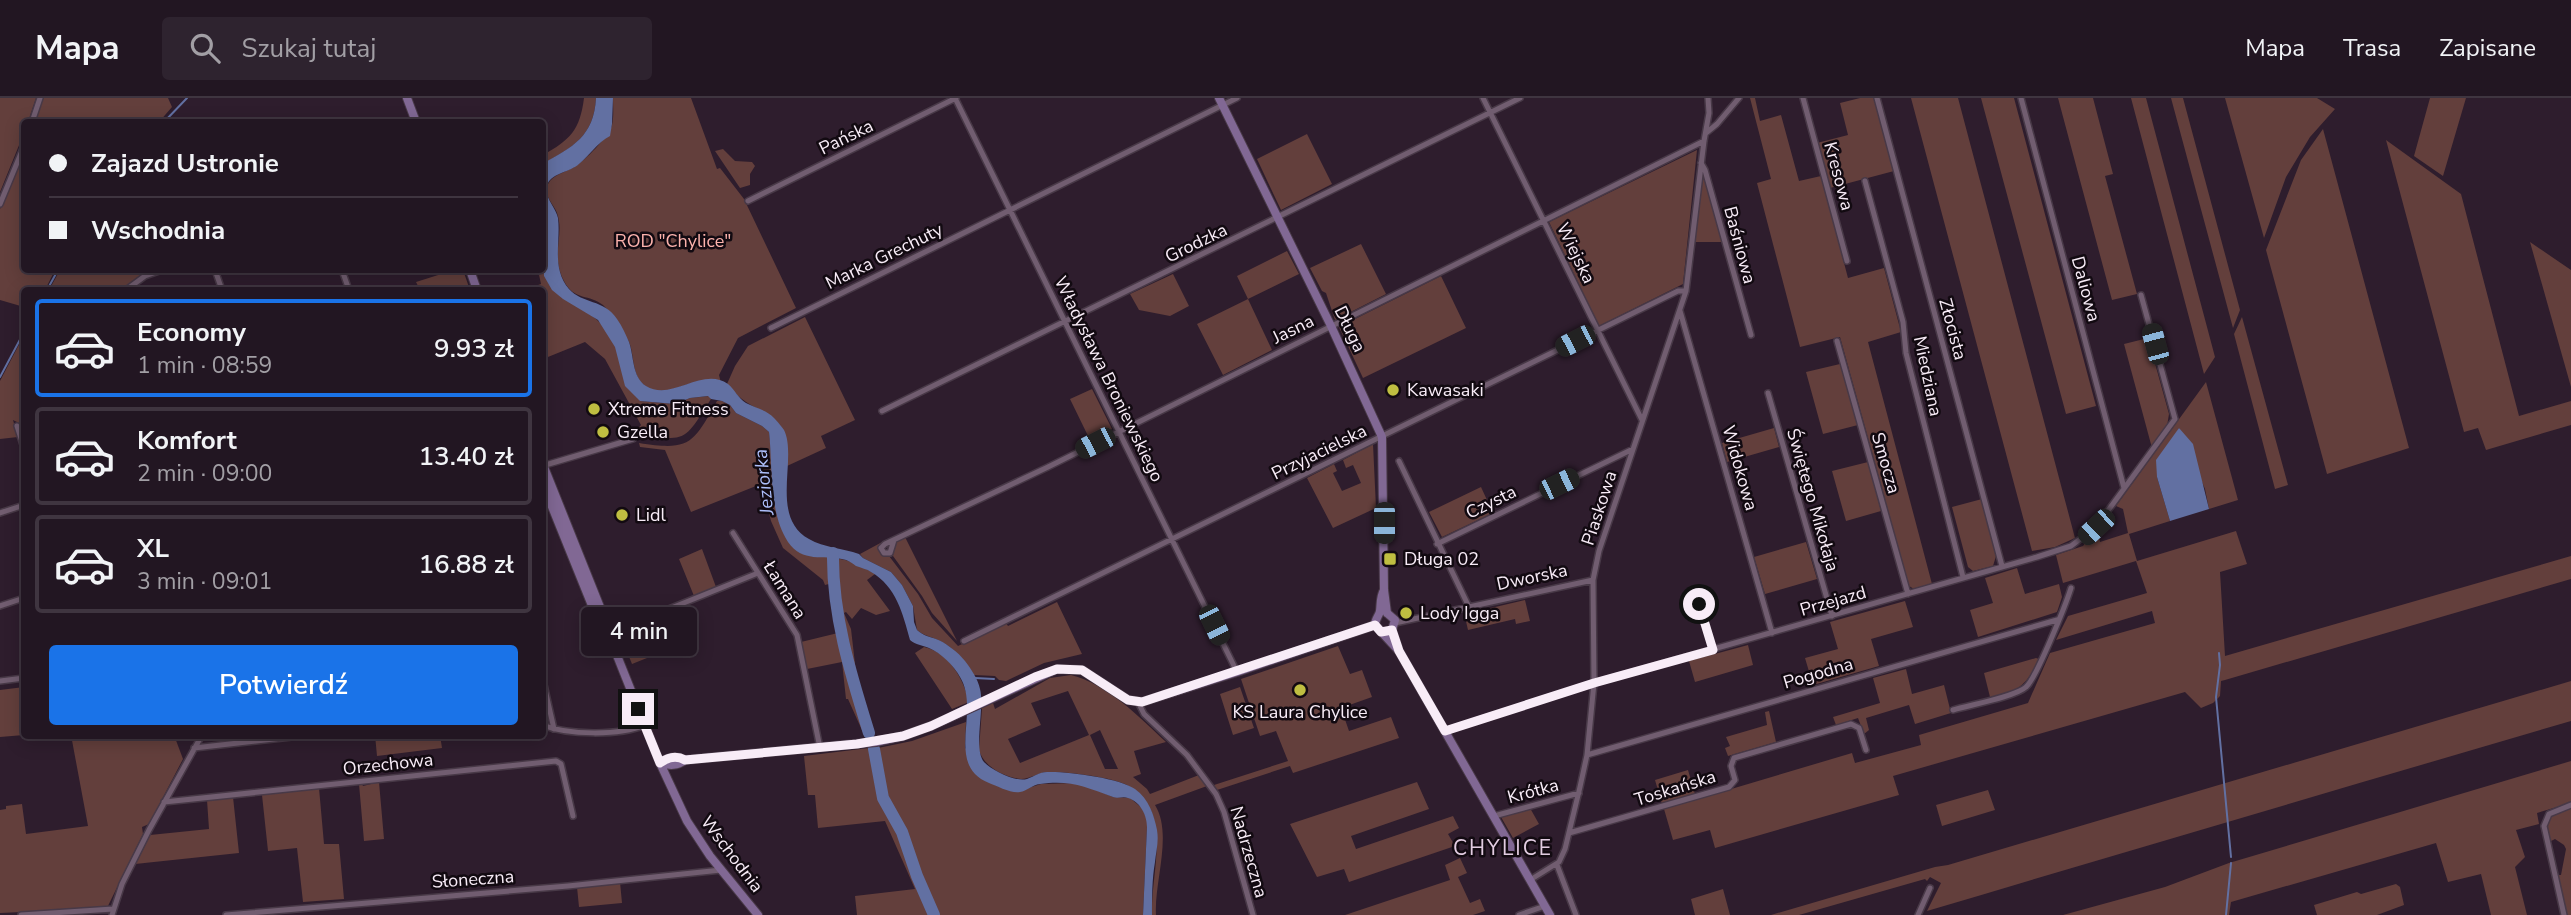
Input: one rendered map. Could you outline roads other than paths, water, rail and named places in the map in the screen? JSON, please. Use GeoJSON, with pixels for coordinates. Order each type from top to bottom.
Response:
{"type":"FeatureCollection","features":[{"type":"Feature","properties":{"kind":"street"},"geometry":{"type":"LineString","coordinates":[[33,119],[40,98]]}},
{"type":"Feature","properties":{"kind":"street"},"geometry":{"type":"LineString","coordinates":[[407,98],[415,119]]}},
{"type":"Feature","properties":{"kind":"street","name":"Pańska"},"geometry":{"type":"LineString","coordinates":[[748,201],[955,98]]}},
{"type":"Feature","properties":{"kind":"street","name":"Władysława Broniewskiego"},"geometry":{"type":"LineString","coordinates":[[955,98],[1237,672]]}},
{"type":"Feature","properties":{"kind":"street","name":"Marka Grechuty"},"geometry":{"type":"LineString","coordinates":[[771,328],[1011,210],[1221,101],[1237,98]]}},
{"type":"Feature","properties":{"kind":"street","name":"Wiejska"},"geometry":{"type":"LineString","coordinates":[[1483,98],[1642,420]]}},
{"type":"Feature","properties":{"kind":"street","name":"Grodzka"},"geometry":{"type":"LineString","coordinates":[[882,411],[1520,98]]}},
{"type":"Feature","properties":{"kind":"street","name":"Piaskowa"},"geometry":{"type":"LineString","coordinates":[[1557,865],[1564,853],[1587,755],[1594,683],[1594,580],[1600,551],[1686,291],[1709,113],[1707,98]]}},
{"type":"Feature","properties":{"kind":"street"},"geometry":{"type":"LineString","coordinates":[[1706,133],[1739,98]]}},
{"type":"Feature","properties":{"kind":"street","name":"Kresowa"},"geometry":{"type":"LineString","coordinates":[[1803,98],[1847,261]]}},
{"type":"Feature","properties":{"kind":"street","name":"Złocista"},"geometry":{"type":"LineString","coordinates":[[1877,98],[2002,566]]}},
{"type":"Feature","properties":{"kind":"street","name":"Daliowa"},"geometry":{"type":"LineString","coordinates":[[2021,98],[2124,488]]}},
{"type":"Feature","properties":{"kind":"street","name":"Długa"},"geometry":{"type":"LineString","coordinates":[[1221,101],[1382,437],[1384,614]]}},
{"type":"Feature","properties":{"kind":"street","name":"Jasna"},"geometry":{"type":"LineString","coordinates":[[894,540],[1704,141]]}},
{"type":"Feature","properties":{"kind":"street"},"geometry":{"type":"LineString","coordinates":[[0,204],[21,153]]}},
{"type":"Feature","properties":{"kind":"street","name":"Baśniowa"},"geometry":{"type":"LineString","coordinates":[[1701,163],[1751,335]]}},
{"type":"Feature","properties":{"kind":"street","name":"Miedziana"},"geometry":{"type":"LineString","coordinates":[[1865,181],[1903,322],[1906,354],[1963,577]]}},
{"type":"Feature","properties":{"kind":"street"},"geometry":{"type":"LineString","coordinates":[[130,287],[154,273]]}},
{"type":"Feature","properties":{"kind":"street","name":"Przyjacielska"},"geometry":{"type":"LineString","coordinates":[[964,642],[1678,291],[1686,291]]}},
{"type":"Feature","properties":{"kind":"street","name":"Przejazd"},"geometry":{"type":"LineString","coordinates":[[1445,731],[1594,683],[1908,594],[2080,541],[2096,527],[2175,419],[2141,295]]}},
{"type":"Feature","properties":{"kind":"street","name":"Widokowa"},"geometry":{"type":"LineString","coordinates":[[1680,311],[1772,633]]}},
{"type":"Feature","properties":{"kind":"street","name":"Smocza"},"geometry":{"type":"LineString","coordinates":[[1838,341],[1908,594]]}},
{"type":"Feature","properties":{"kind":"street","name":"Świętego Mikołaja"},"geometry":{"type":"LineString","coordinates":[[1768,393],[1832,616]]}},
{"type":"Feature","properties":{"kind":"street"},"geometry":{"type":"LineString","coordinates":[[18,426],[21,437]]}},
{"type":"Feature","properties":{"kind":"street"},"geometry":{"type":"LineString","coordinates":[[546,464],[633,439]]}},
{"type":"Feature","properties":{"kind":"street","name":"Czysta"},"geometry":{"type":"LineString","coordinates":[[1437,544],[1633,449]]}},
{"type":"Feature","properties":{"kind":"street"},"geometry":{"type":"LineString","coordinates":[[1399,461],[1469,607]]}},
{"type":"Feature","properties":{"kind":"street","name":"Wschodnia"},"geometry":{"type":"LineString","coordinates":[[546,472],[660,763],[693,830],[758,915]]}},
{"type":"Feature","properties":{"kind":"street","name":"Wschodnia"},"geometry":{"type":"LineString","coordinates":[[546,492],[593,608],[601,616]]}},
{"type":"Feature","properties":{"kind":"street"},"geometry":{"type":"LineString","coordinates":[[0,513],[21,506]]}},
{"type":"Feature","properties":{"kind":"street","name":"Łamana"},"geometry":{"type":"LineString","coordinates":[[733,533],[797,635],[820,748]]}},
{"type":"Feature","properties":{"kind":"street"},"geometry":{"type":"LineString","coordinates":[[639,621],[758,572]]}},
{"type":"Feature","properties":{"kind":"street","name":"Dworska"},"geometry":{"type":"LineString","coordinates":[[1390,628],[1469,607],[1594,580]]}},
{"type":"Feature","properties":{"kind":"street"},"geometry":{"type":"LineString","coordinates":[[1953,710],[2018,692],[2028,686],[2071,588]]}},
{"type":"Feature","properties":{"kind":"street"},"geometry":{"type":"LineString","coordinates":[[0,606],[21,599]]}},
{"type":"Feature","properties":{"kind":"street"},"geometry":{"type":"LineString","coordinates":[[1699,604],[1713,650]]}},
{"type":"Feature","properties":{"kind":"street"},"geometry":{"type":"LineString","coordinates":[[1390,628],[1378,631],[1376,618],[1384,614],[1393,617],[1390,628],[1399,651],[1550,915]]}},
{"type":"Feature","properties":{"kind":"street","name":"Pogodna"},"geometry":{"type":"LineString","coordinates":[[1587,755],[2057,620]]}},
{"type":"Feature","properties":{"kind":"street"},"geometry":{"type":"LineString","coordinates":[[660,763],[667,758],[679,757],[685,760],[820,748],[903,736],[957,715],[1047,672],[1071,668],[1087,673],[1128,700],[1138,702],[1375,625]]}},
{"type":"Feature","properties":{"kind":"street"},"geometry":{"type":"LineString","coordinates":[[0,681],[21,678]]}},
{"type":"Feature","properties":{"kind":"street"},"geometry":{"type":"LineString","coordinates":[[546,694],[554,730]]}},
{"type":"Feature","properties":{"kind":"street","name":"Nadrzeczna"},"geometry":{"type":"LineString","coordinates":[[1138,702],[1144,714],[1187,755],[1216,794],[1224,812],[1253,915]]}},
{"type":"Feature","properties":{"kind":"street","name":"Toskańska"},"geometry":{"type":"LineString","coordinates":[[1569,833],[1729,787],[1735,780],[1731,764],[1734,758],[1851,724],[1859,728],[1866,750]]}},
{"type":"Feature","properties":{"kind":"street"},"geometry":{"type":"LineString","coordinates":[[546,727],[567,732],[634,729],[645,725]]}},
{"type":"Feature","properties":{"kind":"street"},"geometry":{"type":"LineString","coordinates":[[20,915],[113,912],[126,876],[200,739]]}},
{"type":"Feature","properties":{"kind":"street"},"geometry":{"type":"LineString","coordinates":[[194,748],[274,739]]}},
{"type":"Feature","properties":{"kind":"street","name":"Orzechowa"},"geometry":{"type":"LineString","coordinates":[[164,802],[556,761],[561,764],[573,816]]}},
{"type":"Feature","properties":{"kind":"street","name":"Krótka"},"geometry":{"type":"LineString","coordinates":[[1494,816],[1579,793]]}},
{"type":"Feature","properties":{"kind":"street"},"geometry":{"type":"LineString","coordinates":[[2564,915],[2544,826],[2546,818],[2553,811],[2571,805]]}},
{"type":"Feature","properties":{"kind":"street"},"geometry":{"type":"LineString","coordinates":[[1530,880],[1557,865],[1576,915]]}},
{"type":"Feature","properties":{"kind":"street","name":"Słoneczna"},"geometry":{"type":"LineString","coordinates":[[226,915],[721,870]]}},
{"type":"Feature","properties":{"kind":"street"},"geometry":{"type":"LineString","coordinates":[[1918,915],[1930,888]]}},
{"type":"Feature","properties":{"kind":"street"},"geometry":{"type":"LineString","coordinates":[[1518,915],[1545,906]]}},
{"type":"Feature","properties":{"kind":"water"},"geometry":{"type":"Polygon","coordinates":[[[596,98],[613,98],[610,136],[575,167],[550,180],[547,188],[548,197],[558,218],[558,264],[563,281],[574,294],[606,308],[617,319],[629,342],[638,377],[646,386],[666,390],[697,381],[718,380],[728,384],[746,403],[768,413],[778,422],[784,430],[787,442],[787,502],[790,517],[797,529],[815,542],[859,554],[891,572],[902,585],[913,606],[917,630],[948,645],[965,661],[980,689],[979,748],[984,762],[998,772],[1016,779],[1027,779],[1044,772],[1079,774],[1128,785],[1140,793],[1150,808],[1158,834],[1152,915],[1143,915],[1147,827],[1140,806],[1128,798],[1115,798],[1069,784],[1040,784],[1013,792],[976,775],[968,764],[967,705],[960,677],[938,653],[910,640],[897,601],[887,585],[869,571],[844,559],[806,556],[788,542],[774,503],[769,432],[736,413],[730,405],[708,396],[690,398],[675,404],[640,401],[625,386],[615,347],[598,320],[552,290],[544,276],[546,162],[580,139],[591,122],[596,98]]]}},
{"type":"Feature","properties":{"kind":"water"},"geometry":{"type":"Polygon","coordinates":[[[2179,428],[2193,444],[2209,509],[2170,521],[2157,477],[2156,460],[2179,428]]]}},
{"type":"Feature","properties":{"kind":"waterway"},"geometry":{"type":"LineString","coordinates":[[167,119],[187,98]]}},
{"type":"Feature","properties":{"kind":"waterway"},"geometry":{"type":"LineString","coordinates":[[49,287],[56,273]]}},
{"type":"Feature","properties":{"kind":"waterway"},"geometry":{"type":"LineString","coordinates":[[0,377],[21,338]]}},
{"type":"Feature","properties":{"kind":"waterway","name":"Jeziorka"},"geometry":{"type":"LineString","coordinates":[[833,553],[839,622],[869,733]]}},
{"type":"Feature","properties":{"kind":"waterway"},"geometry":{"type":"LineString","coordinates":[[2219,653],[2216,697],[2231,857]]}},
{"type":"Feature","properties":{"kind":"waterway"},"geometry":{"type":"LineString","coordinates":[[975,678],[994,679]]}},
{"type":"Feature","properties":{"kind":"waterway","name":"Jeziorka"},"geometry":{"type":"LineString","coordinates":[[874,749],[883,798],[902,832],[934,915]]}},
{"type":"Feature","properties":{"kind":"waterway"},"geometry":{"type":"LineString","coordinates":[[2226,915],[2231,863]]}},
{"type":"Feature","properties":{"kind":"place","name":"Kawasaki"},"geometry":{"type":"Point","coordinates":[1393,390]}},
{"type":"Feature","properties":{"kind":"place","name":"Xtreme Fitness"},"geometry":{"type":"Point","coordinates":[594,409]}},
{"type":"Feature","properties":{"kind":"place","name":"Gzella"},"geometry":{"type":"Point","coordinates":[603,432]}},
{"type":"Feature","properties":{"kind":"place","name":"Lidl"},"geometry":{"type":"Point","coordinates":[622,515]}},
{"type":"Feature","properties":{"kind":"place","name":"Długa 02"},"geometry":{"type":"Point","coordinates":[1390,559]}},
{"type":"Feature","properties":{"kind":"place","name":"Lody Igga"},"geometry":{"type":"Point","coordinates":[1406,613]}},
{"type":"Feature","properties":{"kind":"place","name":"KS Laura Chylice"},"geometry":{"type":"Point","coordinates":[1300,690]}},
{"type":"Feature","properties":{"kind":"district","name":"CHYLICE"},"geometry":{"type":"Point","coordinates":[1503,848]}},
{"type":"Feature","properties":{"kind":"park label","name":"ROD \"Chylice\""},"geometry":{"type":"Point","coordinates":[673,241]}}]}
